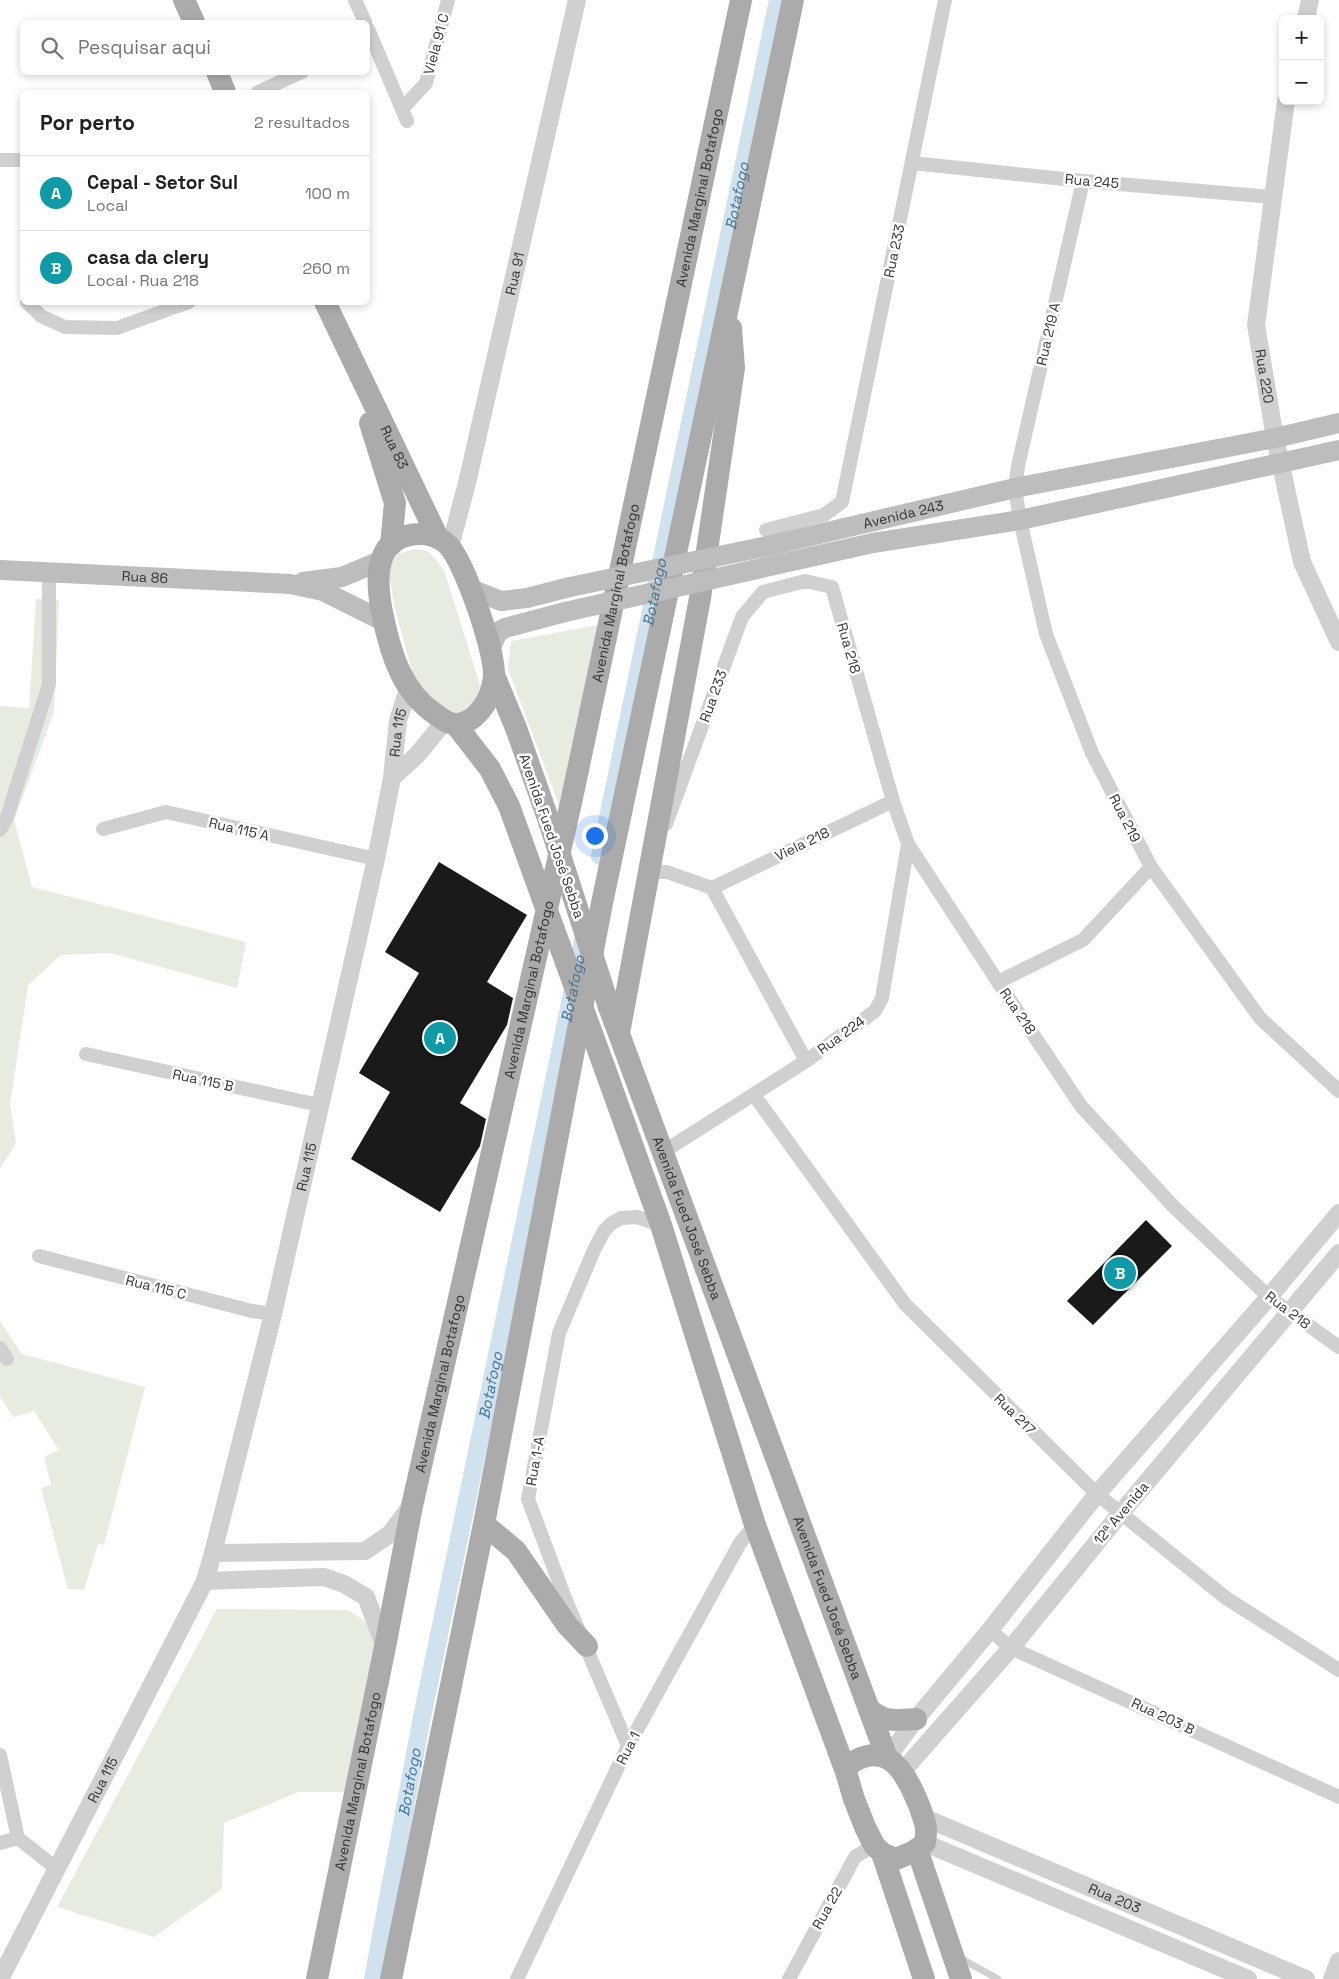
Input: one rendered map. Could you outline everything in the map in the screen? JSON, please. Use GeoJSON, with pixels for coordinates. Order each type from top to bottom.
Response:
{"type":"FeatureCollection","features":[{"type":"Feature","properties":{"kind":"main road"},"geometry":{"type":"LineString","coordinates":[[184,0],[193,20]]}},
{"type":"Feature","properties":{"kind":"main road","name":"Avenida Marginal Botafogo"},"geometry":{"type":"LineString","coordinates":[[317,1979],[412,1506],[570,808],[741,0]]}},
{"type":"Feature","properties":{"kind":"main road"},"geometry":{"type":"LineString","coordinates":[[391,1979],[484,1524],[602,903],[793,0]]}},
{"type":"Feature","properties":{"kind":"main road"},"geometry":{"type":"LineString","coordinates":[[218,75],[225,90]]}},
{"type":"Feature","properties":{"kind":"main road","name":"Rua 83"},"geometry":{"type":"LineString","coordinates":[[326,305],[351,358],[444,542],[461,563],[490,648],[494,675]]}},
{"type":"Feature","properties":{"kind":"main road"},"geometry":{"type":"LineString","coordinates":[[619,1033],[700,598],[734,368],[729,305]]}},
{"type":"Feature","properties":{"kind":"main road","name":"Rua 83"},"geometry":{"type":"LineString","coordinates":[[351,358],[395,503],[386,553],[377,575],[378,596],[384,621]]}},
{"type":"Feature","properties":{"kind":"main road","name":"Avenida 243"},"geometry":{"type":"LineString","coordinates":[[471,588],[482,595],[501,601],[527,598],[769,538],[1339,424]]}},
{"type":"Feature","properties":{"kind":"main road","name":"Avenida 243"},"geometry":{"type":"LineString","coordinates":[[490,648],[498,632],[505,628],[565,612],[873,543],[1020,520],[1339,450]]}},
{"type":"Feature","properties":{"kind":"main road"},"geometry":{"type":"LineString","coordinates":[[386,553],[408,535],[424,534],[444,542]]}},
{"type":"Feature","properties":{"kind":"main road","name":"Rua 86"},"geometry":{"type":"LineString","coordinates":[[290,584],[342,576],[386,553]]}},
{"type":"Feature","properties":{"kind":"main road","name":"Rua 86"},"geometry":{"type":"LineString","coordinates":[[0,570],[290,584],[323,591],[384,621]]}},
{"type":"Feature","properties":{"kind":"main road","name":"Avenida Fued José Sebba"},"geometry":{"type":"LineString","coordinates":[[384,621],[397,668],[408,689],[426,708],[451,723],[490,769],[509,806],[661,1225],[755,1525],[865,1827],[878,1849]]}},
{"type":"Feature","properties":{"kind":"main road"},"geometry":{"type":"LineString","coordinates":[[451,723],[476,717],[490,695],[494,675]]}},
{"type":"Feature","properties":{"kind":"main road","name":"Avenida Fued José Sebba"},"geometry":{"type":"LineString","coordinates":[[494,675],[516,728],[550,824],[609,1007],[869,1708],[894,1765],[914,1794],[926,1825],[921,1846]]}},
{"type":"Feature","properties":{"kind":"main road"},"geometry":{"type":"LineString","coordinates":[[608,1076],[644,1141],[653,1152],[663,1152]]}},
{"type":"Feature","properties":{"kind":"main road"},"geometry":{"type":"LineString","coordinates":[[484,1524],[516,1551],[567,1625],[587,1646]]}},
{"type":"Feature","properties":{"kind":"main road"},"geometry":{"type":"LineString","coordinates":[[869,1708],[878,1717],[887,1719],[916,1719]]}},
{"type":"Feature","properties":{"kind":"main road"},"geometry":{"type":"LineString","coordinates":[[846,1772],[850,1764],[859,1758],[875,1755],[894,1765]]}},
{"type":"Feature","properties":{"kind":"main road"},"geometry":{"type":"LineString","coordinates":[[878,1849],[896,1859],[921,1846],[961,1979]]}},
{"type":"Feature","properties":{"kind":"main road"},"geometry":{"type":"LineString","coordinates":[[878,1849],[924,1979]]}},
{"type":"Feature","properties":{"kind":"street"},"geometry":{"type":"LineString","coordinates":[[355,0],[364,20]]}},
{"type":"Feature","properties":{"kind":"street","name":"Viela 91 C"},"geometry":{"type":"LineString","coordinates":[[370,39],[405,115],[426,83],[448,0]]}},
{"type":"Feature","properties":{"kind":"street","name":"Rua 91"},"geometry":{"type":"LineString","coordinates":[[444,542],[467,483],[577,0]]}},
{"type":"Feature","properties":{"kind":"street","name":"Rua 233"},"geometry":{"type":"LineString","coordinates":[[769,538],[824,515],[842,502],[945,0]]}},
{"type":"Feature","properties":{"kind":"street"},"geometry":{"type":"LineString","coordinates":[[1307,15],[1310,0]]}},
{"type":"Feature","properties":{"kind":"street"},"geometry":{"type":"LineString","coordinates":[[262,90],[295,75]]}},
{"type":"Feature","properties":{"kind":"street","name":"Rua 220"},"geometry":{"type":"LineString","coordinates":[[1285,105],[1256,326],[1275,438],[1302,562],[1339,642]]}},
{"type":"Feature","properties":{"kind":"street"},"geometry":{"type":"LineString","coordinates":[[0,160],[20,160]]}},
{"type":"Feature","properties":{"kind":"street","name":"Rua 245"},"geometry":{"type":"LineString","coordinates":[[912,163],[1082,181],[1273,197]]}},
{"type":"Feature","properties":{"kind":"street","name":"Rua 219 A"},"geometry":{"type":"LineString","coordinates":[[1015,488],[1018,466],[1082,181]]}},
{"type":"Feature","properties":{"kind":"street"},"geometry":{"type":"LineString","coordinates":[[30,305],[41,316],[65,327],[117,328],[181,305]]}},
{"type":"Feature","properties":{"kind":"street","name":"Rua 219"},"geometry":{"type":"LineString","coordinates":[[1015,488],[1020,520],[1046,634],[1092,753],[1150,866],[1260,1018],[1339,1091]]}},
{"type":"Feature","properties":{"kind":"street"},"geometry":{"type":"LineString","coordinates":[[0,830],[7,818],[48,684],[48,573]]}},
{"type":"Feature","properties":{"kind":"street","name":"Rua 233"},"geometry":{"type":"LineString","coordinates":[[649,872],[742,617],[763,592],[806,581],[832,587]]}},
{"type":"Feature","properties":{"kind":"street","name":"Rua 218"},"geometry":{"type":"LineString","coordinates":[[832,587],[893,801],[908,844],[998,982],[1081,1106],[1172,1206],[1269,1297],[1339,1347]]}},
{"type":"Feature","properties":{"kind":"street","name":"Rua 115"},"geometry":{"type":"LineString","coordinates":[[0,1979],[205,1581],[273,1314],[376,859],[392,778],[398,721],[408,689]]}},
{"type":"Feature","properties":{"kind":"street","name":"Rua 115"},"geometry":{"type":"LineString","coordinates":[[392,778],[451,723]]}},
{"type":"Feature","properties":{"kind":"street","name":"Viela 218"},"geometry":{"type":"LineString","coordinates":[[712,888],[893,801]]}},
{"type":"Feature","properties":{"kind":"street","name":"Rua 115 A"},"geometry":{"type":"LineString","coordinates":[[103,829],[166,812],[376,859]]}},
{"type":"Feature","properties":{"kind":"street","name":"Rua 224"},"geometry":{"type":"LineString","coordinates":[[663,1152],[806,1061],[875,1011],[882,998],[908,844]]}},
{"type":"Feature","properties":{"kind":"street"},"geometry":{"type":"LineString","coordinates":[[998,982],[1083,940],[1150,866]]}},
{"type":"Feature","properties":{"kind":"street"},"geometry":{"type":"LineString","coordinates":[[649,872],[667,872],[712,888],[806,1061]]}},
{"type":"Feature","properties":{"kind":"street","name":"Rua 115 B"},"geometry":{"type":"LineString","coordinates":[[86,1054],[319,1105]]}},
{"type":"Feature","properties":{"kind":"street","name":"Rua 217"},"geometry":{"type":"LineString","coordinates":[[754,1095],[905,1304],[1096,1494],[1226,1598],[1339,1670]]}},
{"type":"Feature","properties":{"kind":"street"},"geometry":{"type":"LineString","coordinates":[[894,1765],[916,1719],[990,1630],[1096,1494],[1269,1297],[1339,1213]]}},
{"type":"Feature","properties":{"kind":"street","name":"Rua 1-A"},"geometry":{"type":"LineString","coordinates":[[628,1746],[565,1598],[528,1498],[559,1333],[594,1250],[604,1231],[621,1218],[637,1217],[661,1225]]}},
{"type":"Feature","properties":{"kind":"street","name":"12ª Avenida"},"geometry":{"type":"LineString","coordinates":[[894,1765],[1011,1648],[1120,1514],[1339,1253]]}},
{"type":"Feature","properties":{"kind":"street","name":"Rua 115 C"},"geometry":{"type":"LineString","coordinates":[[39,1256],[252,1312],[273,1314]]}},
{"type":"Feature","properties":{"kind":"street"},"geometry":{"type":"LineString","coordinates":[[213,1553],[364,1551],[390,1534],[412,1506]]}},
{"type":"Feature","properties":{"kind":"street","name":"Rua 1"},"geometry":{"type":"LineString","coordinates":[[517,1979],[628,1746],[740,1542],[755,1525]]}},
{"type":"Feature","properties":{"kind":"street"},"geometry":{"type":"LineString","coordinates":[[205,1581],[324,1577],[344,1584],[366,1597],[385,1647]]}},
{"type":"Feature","properties":{"kind":"street","name":"Rua 203 B"},"geometry":{"type":"LineString","coordinates":[[990,1630],[1011,1648],[1339,1797]]}},
{"type":"Feature","properties":{"kind":"street"},"geometry":{"type":"LineString","coordinates":[[0,1755],[18,1838],[57,1869]]}},
{"type":"Feature","properties":{"kind":"street","name":"Rua 203"},"geometry":{"type":"LineString","coordinates":[[923,1817],[1306,1979]]}},
{"type":"Feature","properties":{"kind":"street"},"geometry":{"type":"LineString","coordinates":[[0,1844],[18,1838]]}},
{"type":"Feature","properties":{"kind":"street","name":"Rua 203"},"geometry":{"type":"LineString","coordinates":[[921,1846],[1248,1979]]}},
{"type":"Feature","properties":{"kind":"street","name":"Rua 22"},"geometry":{"type":"LineString","coordinates":[[789,1979],[856,1857],[878,1849]]}},
{"type":"Feature","properties":{"kind":"street"},"geometry":{"type":"LineString","coordinates":[[1332,1979],[1339,1961]]}},
{"type":"Feature","properties":{"kind":"lane"},"geometry":{"type":"LineString","coordinates":[[953,1954],[998,1979]]}},
{"type":"Feature","properties":{"kind":"shaded area"},"geometry":{"type":"Polygon","coordinates":[[[416,549],[428,551],[444,570],[480,685],[474,706],[464,713],[451,713],[438,704],[414,678],[394,605],[388,568],[398,554],[416,549]]]}},
{"type":"Feature","properties":{"kind":"shaded area"},"geometry":{"type":"Polygon","coordinates":[[[36,599],[59,600],[54,712],[14,820],[32,887],[246,942],[237,988],[110,953],[61,955],[28,985],[10,1105],[16,1143],[0,1169],[0,706],[29,708],[36,599]]]}},
{"type":"Feature","properties":{"kind":"shaded area"},"geometry":{"type":"Polygon","coordinates":[[[609,623],[564,818],[508,669],[511,641],[609,623]]]}},
{"type":"Feature","properties":{"kind":"shaded area"},"geometry":{"type":"Polygon","coordinates":[[[0,1321],[22,1354],[145,1387],[104,1545],[98,1544],[84,1590],[68,1589],[41,1488],[51,1485],[44,1457],[59,1450],[34,1411],[14,1417],[0,1397],[0,1321]]]}},
{"type":"Feature","properties":{"kind":"shaded area"},"geometry":{"type":"Polygon","coordinates":[[[217,1609],[348,1610],[368,1623],[381,1653],[344,1792],[298,1792],[224,1823],[222,1889],[154,1937],[57,1907],[217,1609]]]}},
{"type":"Feature","properties":{"kind":"building"},"geometry":{"type":"Polygon","coordinates":[[[439,862],[527,915],[487,982],[513,998],[507,1025],[460,1103],[486,1119],[480,1146],[440,1212],[351,1159],[390,1092],[359,1073],[419,973],[385,952],[439,862]]]}},
{"type":"Feature","properties":{"kind":"building"},"geometry":{"type":"Polygon","coordinates":[[[1146,1220],[1172,1246],[1093,1325],[1067,1301],[1146,1220]]]}},
{"type":"Feature","properties":{"kind":"waterway","name":"Botafogo"},"geometry":{"type":"LineString","coordinates":[[600,856],[778,0]]}},
{"type":"Feature","properties":{"kind":"waterway","name":"Botafogo"},"geometry":{"type":"LineString","coordinates":[[373,1979],[422,1717],[585,931]]}},
{"type":"Feature","properties":{"kind":"place","name":"Cepal - Setor Sul"},"geometry":{"type":"Point","coordinates":[440,1038]}},
{"type":"Feature","properties":{"kind":"place","name":"casa da clery"},"geometry":{"type":"Point","coordinates":[1120,1273]}}]}
